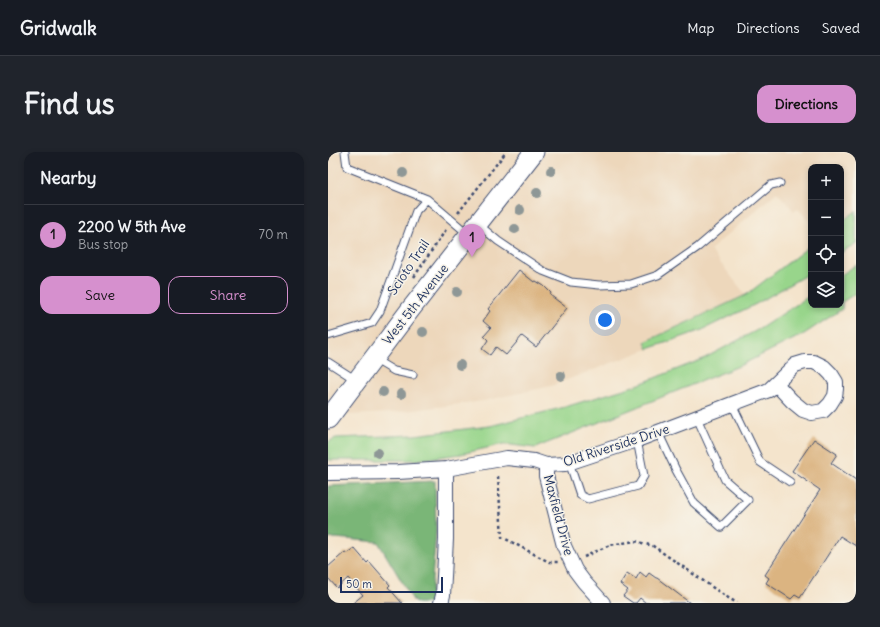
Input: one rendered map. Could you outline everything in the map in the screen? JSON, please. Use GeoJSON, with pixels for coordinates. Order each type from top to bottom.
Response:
{"type":"FeatureCollection","features":[{"type":"Feature","properties":{"kind":"main road","name":"West 5th Avenue"},"geometry":{"type":"LineString","coordinates":[[328,419],[473,229],[534,152]]}},
{"type":"Feature","properties":{"kind":"street","name":"Old Riverside Drive"},"geometry":{"type":"LineString","coordinates":[[328,473],[383,473],[446,469],[507,458],[534,461],[546,465],[565,464],[697,418],[769,390],[776,384]]}},
{"type":"Feature","properties":{"kind":"street","name":"Maxfield Drive"},"geometry":{"type":"LineString","coordinates":[[546,465],[546,476],[564,546],[584,582],[603,603]]}},
{"type":"Feature","properties":{"kind":"street"},"geometry":{"type":"LineString","coordinates":[[441,603],[443,595],[446,539],[446,469]]}},
{"type":"Feature","properties":{"kind":"lane"},"geometry":{"type":"LineString","coordinates":[[345,152],[347,167],[427,199],[453,220],[498,241],[543,271],[571,282],[598,285],[631,284],[658,275],[698,247],[771,185],[780,183]]}},
{"type":"Feature","properties":{"kind":"lane"},"geometry":{"type":"LineString","coordinates":[[328,336],[372,323],[380,311],[416,211],[427,199]]}},
{"type":"Feature","properties":{"kind":"lane"},"geometry":{"type":"LineString","coordinates":[[373,359],[394,371],[412,374]]}},
{"type":"Feature","properties":{"kind":"lane"},"geometry":{"type":"LineString","coordinates":[[328,362],[356,381]]}},
{"type":"Feature","properties":{"kind":"lane"},"geometry":{"type":"LineString","coordinates":[[732,404],[760,462],[790,482]]}},
{"type":"Feature","properties":{"kind":"lane"},"geometry":{"type":"LineString","coordinates":[[658,432],[694,503],[721,527],[748,500],[725,480],[697,418]]}},
{"type":"Feature","properties":{"kind":"lane"},"geometry":{"type":"LineString","coordinates":[[569,462],[580,495],[588,499],[638,486],[644,476],[637,440]]}},
{"type":"Feature","properties":{"kind":"path","name":"Scioto Trail"},"geometry":{"type":"LineString","coordinates":[[413,278],[442,234],[506,152]]}},
{"type":"Feature","properties":{"kind":"path"},"geometry":{"type":"LineString","coordinates":[[498,476],[502,537],[549,562],[561,562]]}},
{"type":"Feature","properties":{"kind":"path"},"geometry":{"type":"LineString","coordinates":[[580,559],[610,544],[635,541],[653,546],[725,596],[738,603]]}},
{"type":"Feature","properties":{"kind":"shaded area"},"geometry":{"type":"Polygon","coordinates":[[[328,152],[856,152],[856,211],[844,220],[844,164],[808,164],[808,220],[798,209],[794,211],[777,192],[710,250],[746,295],[646,341],[648,349],[551,386],[483,401],[390,413],[328,416],[328,152]]]}},
{"type":"Feature","properties":{"kind":"green space"},"geometry":{"type":"Polygon","coordinates":[[[856,211],[856,243],[844,251],[844,236],[844,220],[856,211]]]}},
{"type":"Feature","properties":{"kind":"green space"},"geometry":{"type":"Polygon","coordinates":[[[808,247],[808,274],[756,304],[702,330],[648,349],[645,342],[746,295],[808,247]]]}},
{"type":"Feature","properties":{"kind":"green space"},"geometry":{"type":"Polygon","coordinates":[[[856,265],[856,293],[844,301],[844,273],[856,265]]]}},
{"type":"Feature","properties":{"kind":"green space"},"geometry":{"type":"Polygon","coordinates":[[[808,297],[808,308],[842,308],[804,334],[739,366],[535,448],[504,444],[461,454],[416,460],[328,460],[328,442],[336,438],[414,435],[490,426],[565,407],[637,385],[703,359],[761,328],[808,297]]]}},
{"type":"Feature","properties":{"kind":"green space"},"geometry":{"type":"Polygon","coordinates":[[[435,481],[436,532],[430,603],[418,603],[414,602],[378,542],[335,538],[328,539],[328,486],[435,481]]]}},
{"type":"Feature","properties":{"kind":"building"},"geometry":{"type":"Polygon","coordinates":[[[519,270],[534,282],[536,281],[544,286],[551,293],[550,295],[567,308],[536,347],[522,336],[506,355],[496,347],[490,355],[482,349],[488,340],[484,336],[491,328],[483,321],[490,311],[488,309],[519,270]]]}},
{"type":"Feature","properties":{"kind":"building"},"geometry":{"type":"Polygon","coordinates":[[[814,439],[837,454],[831,463],[856,480],[856,546],[840,536],[800,598],[795,595],[791,599],[766,583],[769,578],[765,575],[820,490],[792,471],[814,439]]]}},
{"type":"Feature","properties":{"kind":"building"},"geometry":{"type":"Polygon","coordinates":[[[354,548],[367,563],[369,561],[390,585],[388,587],[402,603],[353,603],[363,595],[348,578],[337,588],[328,578],[328,567],[345,552],[347,553],[354,548]]]}},
{"type":"Feature","properties":{"kind":"building"},"geometry":{"type":"Polygon","coordinates":[[[640,572],[646,577],[649,573],[690,603],[646,603],[640,598],[636,603],[633,603],[623,596],[628,590],[620,584],[627,573],[636,579],[640,572]]]}},
{"type":"Feature","properties":{"kind":"place","name":"2200 W 5th Ave"},"geometry":{"type":"Point","coordinates":[472,257]}}]}
